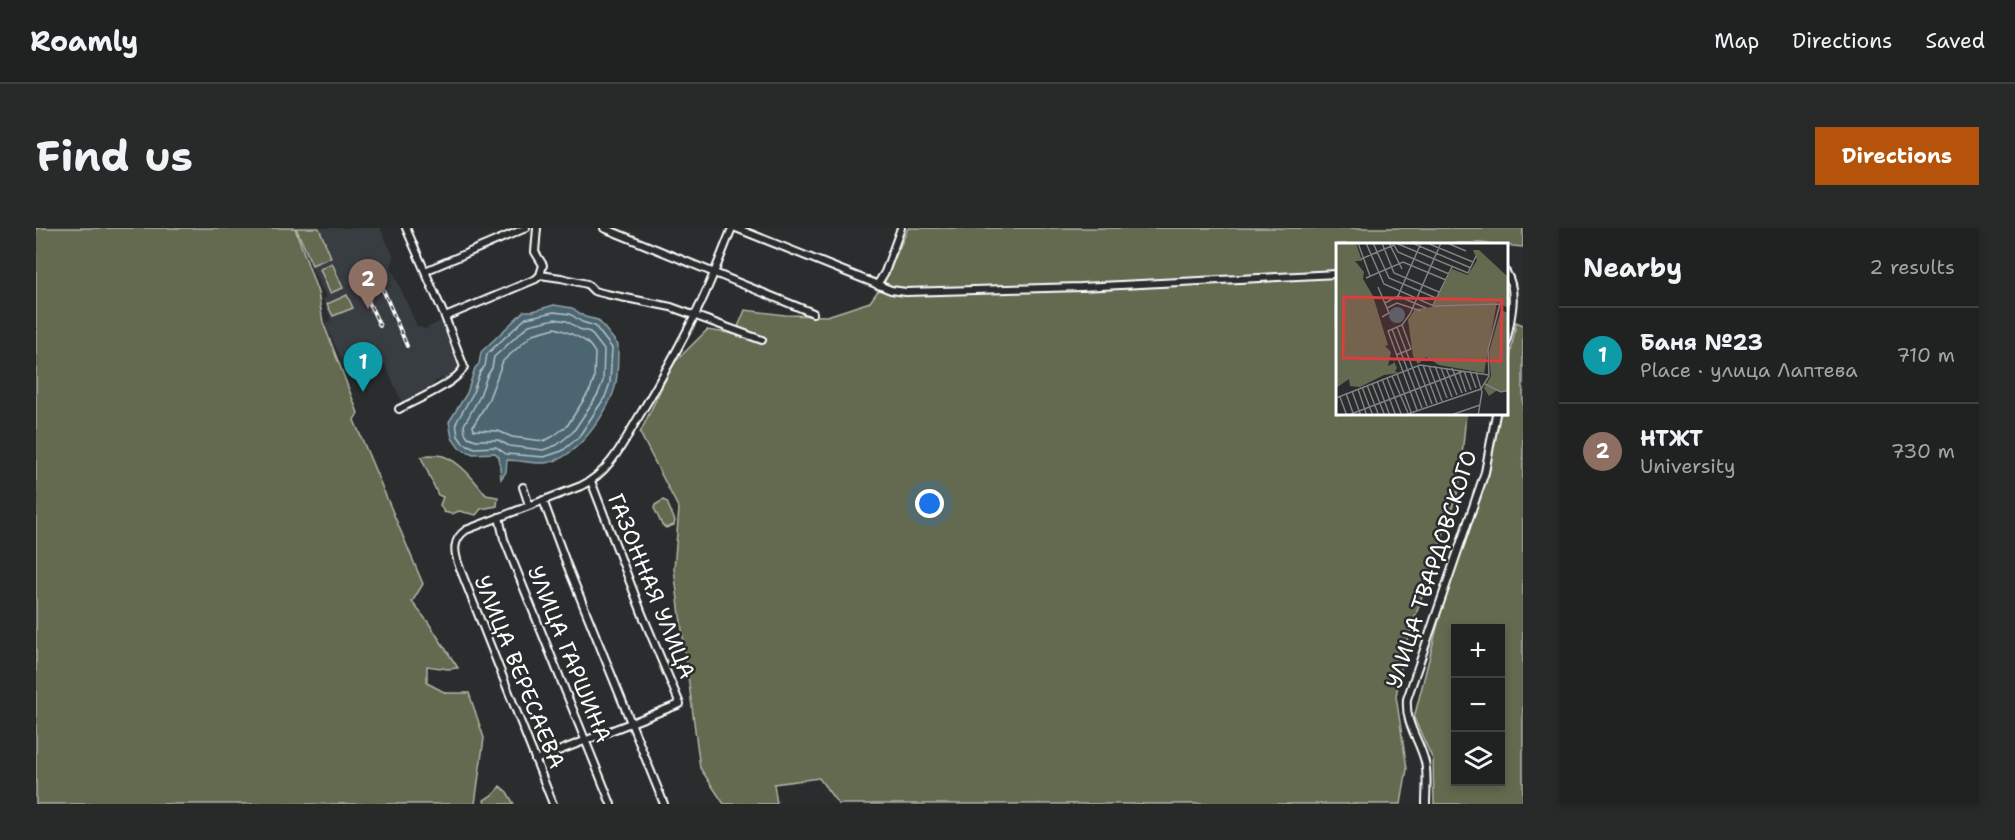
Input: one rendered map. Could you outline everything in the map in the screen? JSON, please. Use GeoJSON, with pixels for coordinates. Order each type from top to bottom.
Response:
{"type":"FeatureCollection","features":[{"type":"Feature","properties":{"kind":"street"},"geometry":{"type":"LineString","coordinates":[[399,409],[452,380],[462,372],[464,367],[406,228]]}},
{"type":"Feature","properties":{"kind":"street"},"geometry":{"type":"LineString","coordinates":[[425,271],[526,228]]}},
{"type":"Feature","properties":{"kind":"street"},"geometry":{"type":"LineString","coordinates":[[445,317],[540,276],[543,266],[535,252],[537,228]]}},
{"type":"Feature","properties":{"kind":"street"},"geometry":{"type":"LineString","coordinates":[[604,228],[813,313]]}},
{"type":"Feature","properties":{"kind":"street"},"geometry":{"type":"LineString","coordinates":[[499,516],[591,482],[604,469],[617,453],[663,376],[695,315],[734,228],[877,285],[906,292],[1081,287],[1336,274]]}},
{"type":"Feature","properties":{"kind":"street"},"geometry":{"type":"LineString","coordinates":[[877,285],[885,272],[901,228]]}},
{"type":"Feature","properties":{"kind":"street"},"geometry":{"type":"LineString","coordinates":[[540,276],[587,284],[594,291],[671,307],[762,340]]}},
{"type":"Feature","properties":{"kind":"street"},"geometry":{"type":"LineString","coordinates":[[1508,277],[1513,295],[1508,329]]}},
{"type":"Feature","properties":{"kind":"street","name":"УЛИЦА ТВАРДОВСКОГО"},"geometry":{"type":"LineString","coordinates":[[1426,804],[1425,763],[1408,722],[1407,699],[1485,472],[1496,416]]}},
{"type":"Feature","properties":{"kind":"street","name":"ГАЗОННАЯ УЛИЦА"},"geometry":{"type":"LineString","coordinates":[[591,482],[680,704],[632,724]]}},
{"type":"Feature","properties":{"kind":"street"},"geometry":{"type":"LineString","coordinates":[[523,487],[529,505]]}},
{"type":"Feature","properties":{"kind":"street"},"geometry":{"type":"LineString","coordinates":[[543,500],[664,804]]}},
{"type":"Feature","properties":{"kind":"street","name":"УЛИЦА ВЕРЕСАЕВА"},"geometry":{"type":"LineString","coordinates":[[499,516],[466,530],[456,541],[454,553],[553,804]]}},
{"type":"Feature","properties":{"kind":"street","name":"УЛИЦА ГАРШИНА"},"geometry":{"type":"LineString","coordinates":[[499,516],[504,539],[611,804]]}},
{"type":"Feature","properties":{"kind":"street"},"geometry":{"type":"LineString","coordinates":[[536,760],[632,724]]}},
{"type":"Feature","properties":{"kind":"shaded area"},"geometry":{"type":"Polygon","coordinates":[[[295,228],[380,228],[394,257],[391,267],[417,326],[425,329],[445,319],[466,370],[448,381],[443,378],[434,382],[433,388],[406,404],[402,402],[384,362],[349,376],[325,323],[331,320],[323,299],[327,298],[295,228]]]}},
{"type":"Feature","properties":{"kind":"green space"},"geometry":{"type":"Polygon","coordinates":[[[36,228],[295,228],[318,293],[323,322],[358,413],[354,420],[423,584],[412,602],[458,668],[427,666],[427,683],[446,693],[469,693],[484,738],[475,804],[36,804],[36,228]]]}},
{"type":"Feature","properties":{"kind":"green space"},"geometry":{"type":"Polygon","coordinates":[[[296,228],[319,228],[331,257],[312,265],[296,228]]]}},
{"type":"Feature","properties":{"kind":"green space"},"geometry":{"type":"Polygon","coordinates":[[[908,228],[1523,228],[1523,247],[1508,246],[1508,243],[1336,243],[1336,416],[1466,416],[1459,488],[1405,647],[1396,696],[1407,769],[1401,804],[838,804],[819,778],[774,784],[777,804],[724,804],[700,768],[674,569],[679,509],[640,433],[673,364],[707,330],[735,334],[745,310],[785,315],[827,316],[870,302],[885,281],[908,228]]]}},
{"type":"Feature","properties":{"kind":"green space"},"geometry":{"type":"Polygon","coordinates":[[[332,263],[343,288],[330,293],[320,269],[332,263]]]}},
{"type":"Feature","properties":{"kind":"green space"},"geometry":{"type":"Polygon","coordinates":[[[347,295],[353,308],[333,316],[327,304],[347,295]]]}},
{"type":"Feature","properties":{"kind":"green space"},"geometry":{"type":"Polygon","coordinates":[[[1516,322],[1523,325],[1523,804],[1434,804],[1433,760],[1414,718],[1443,604],[1489,474],[1499,416],[1508,416],[1508,370],[1516,322]]]}},
{"type":"Feature","properties":{"kind":"green space"},"geometry":{"type":"Polygon","coordinates":[[[443,456],[456,463],[467,472],[486,495],[498,497],[497,506],[481,509],[476,515],[459,511],[452,514],[444,512],[440,505],[443,497],[438,495],[421,457],[443,456]]]}},
{"type":"Feature","properties":{"kind":"green space"},"geometry":{"type":"Polygon","coordinates":[[[663,500],[667,502],[675,521],[674,525],[666,528],[662,525],[654,508],[663,500]]]}},
{"type":"Feature","properties":{"kind":"green space"},"geometry":{"type":"Polygon","coordinates":[[[500,786],[507,792],[514,804],[485,804],[484,800],[495,793],[500,786]]]}},
{"type":"Feature","properties":{"kind":"water"},"geometry":{"type":"Polygon","coordinates":[[[554,305],[572,308],[585,317],[598,320],[618,345],[617,374],[613,394],[590,432],[568,453],[545,463],[507,460],[506,472],[501,479],[499,457],[495,453],[473,454],[459,448],[452,438],[449,422],[467,393],[475,368],[479,364],[481,352],[524,311],[554,305]]]}},
{"type":"Feature","properties":{"kind":"railway"},"geometry":{"type":"LineString","coordinates":[[379,280],[407,346]]}},
{"type":"Feature","properties":{"kind":"railway"},"geometry":{"type":"LineString","coordinates":[[363,290],[380,326]]}},
{"type":"Feature","properties":{"kind":"place","name":"НТЖТ"},"geometry":{"type":"Point","coordinates":[368,309]}},
{"type":"Feature","properties":{"kind":"place","name":"Баня №23"},"geometry":{"type":"Point","coordinates":[363,392]}}]}
